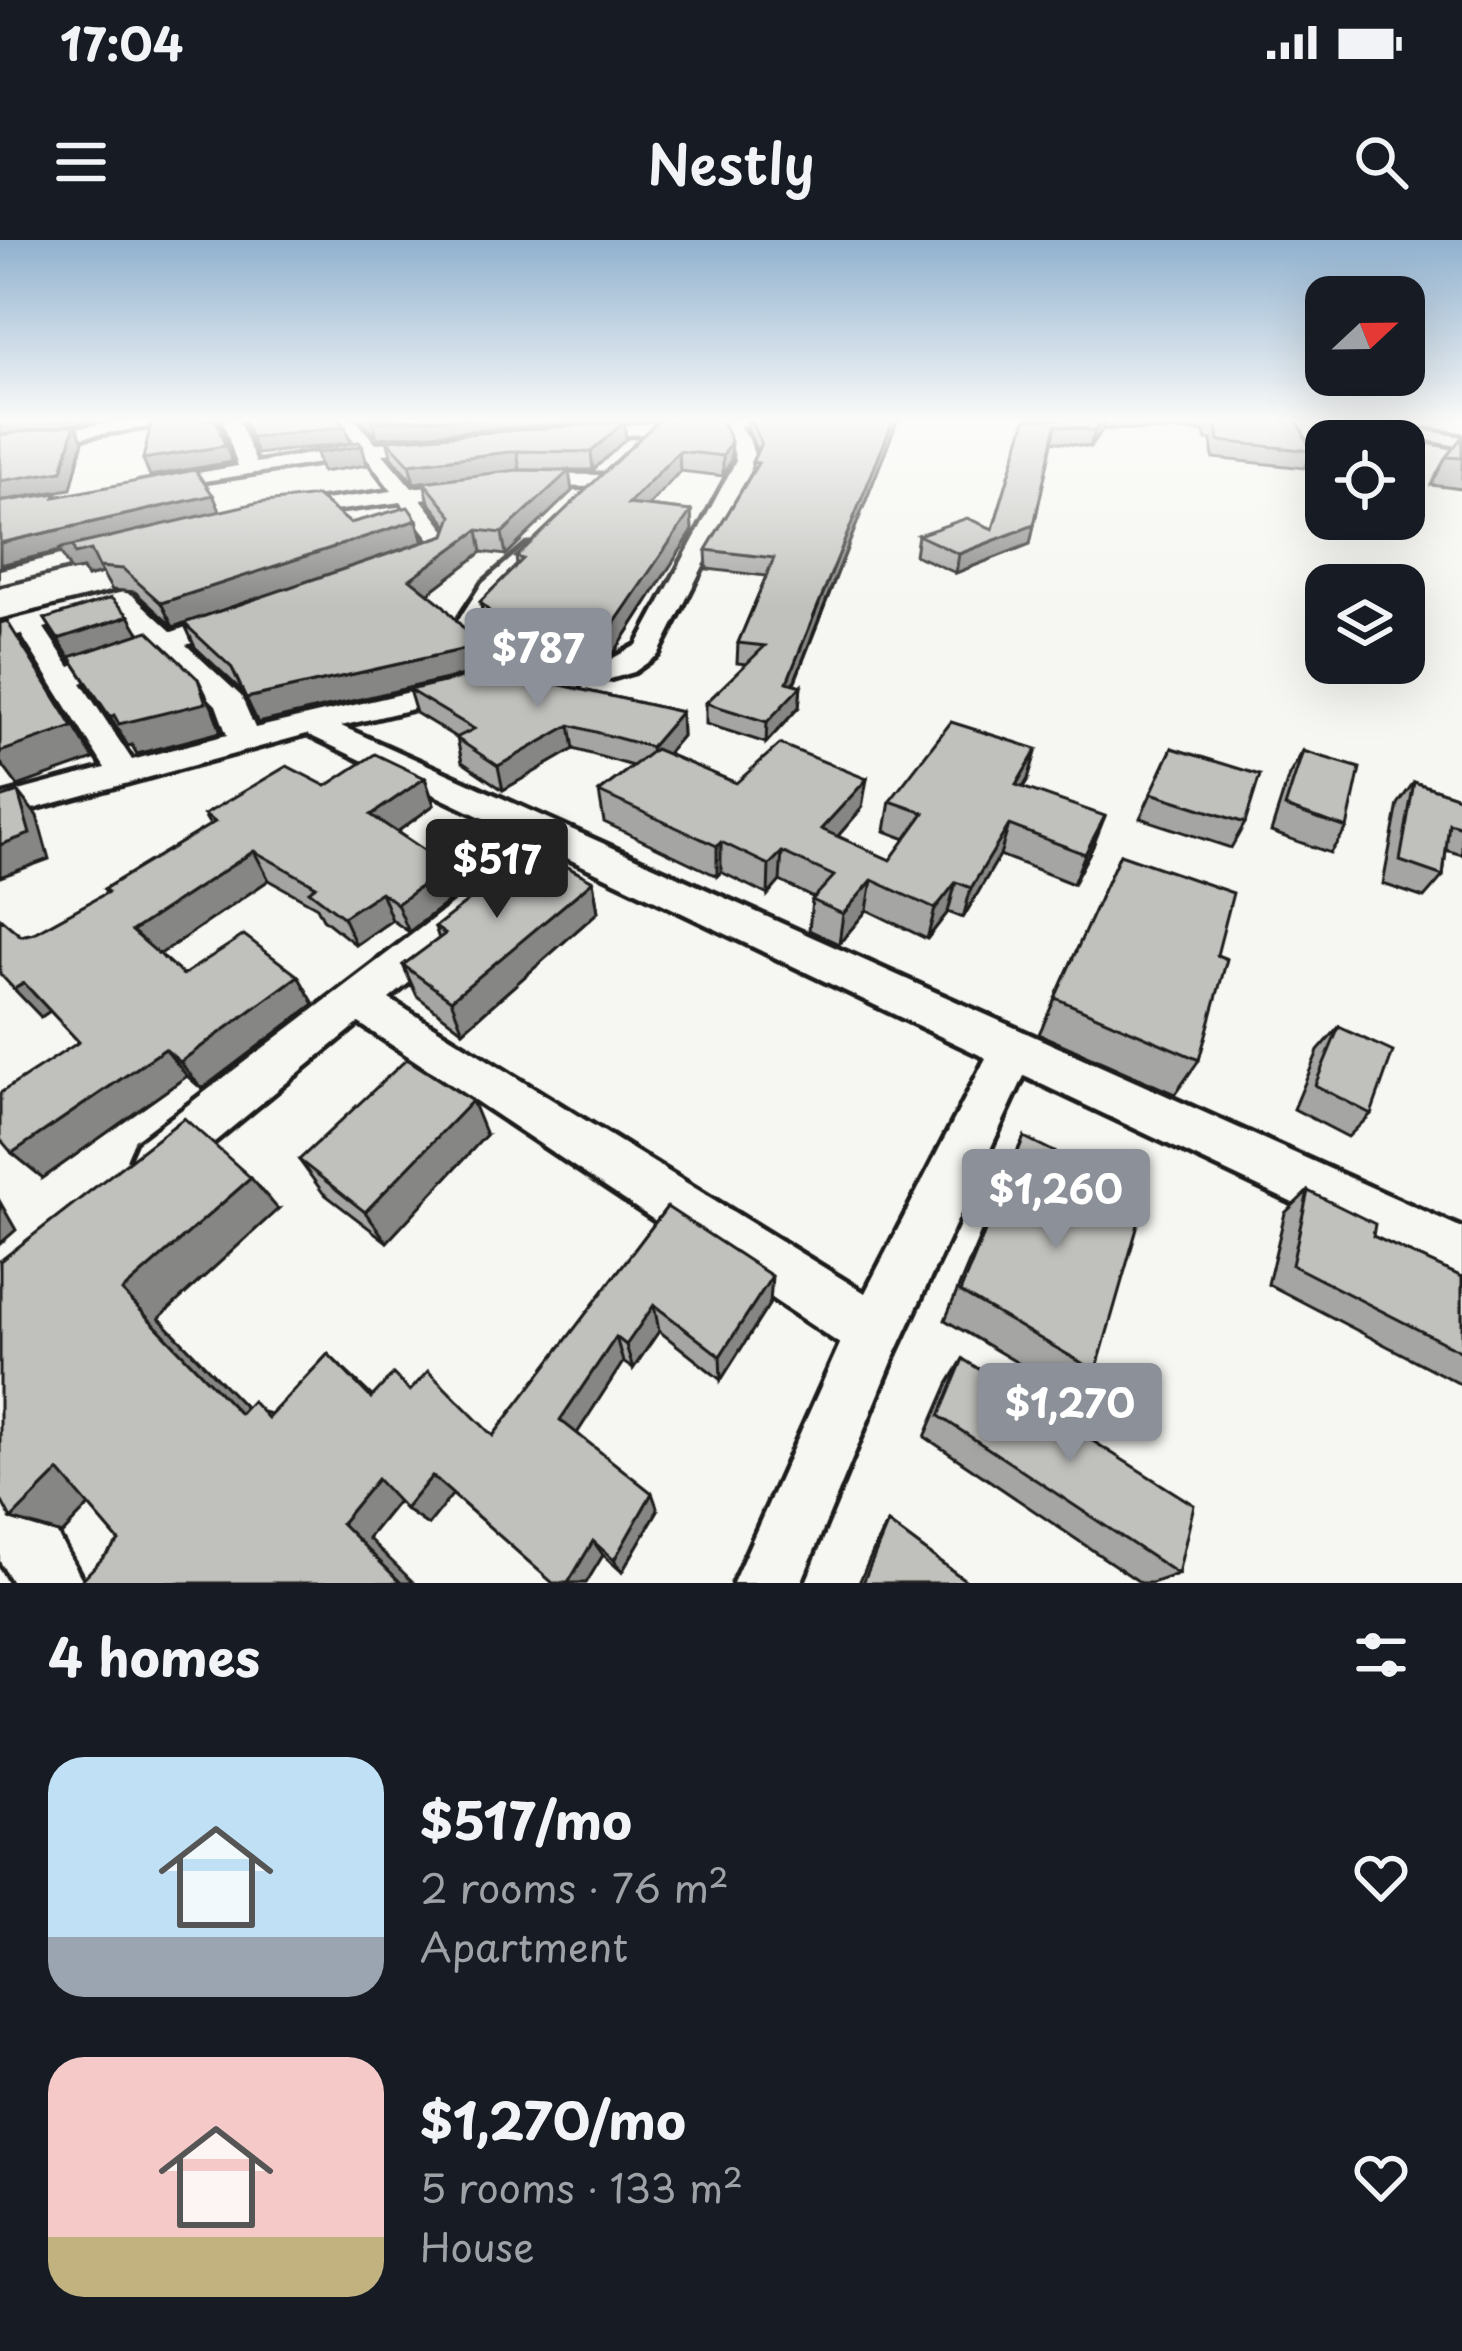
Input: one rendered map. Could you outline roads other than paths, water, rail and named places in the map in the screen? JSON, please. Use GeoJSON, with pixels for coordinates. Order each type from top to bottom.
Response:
{"type":"FeatureCollection","features":[{"type":"Feature","properties":{"kind":"street"},"geometry":{"type":"LineString","coordinates":[[137,488],[138,482]]}},
{"type":"Feature","properties":{"kind":"street"},"geometry":{"type":"LineString","coordinates":[[116,492],[172,482]]}},
{"type":"Feature","properties":{"kind":"street"},"geometry":{"type":"LineString","coordinates":[[366,575],[441,548],[442,540],[396,482]]}},
{"type":"Feature","properties":{"kind":"street"},"geometry":{"type":"LineString","coordinates":[[263,514],[506,482]]}},
{"type":"Feature","properties":{"kind":"street"},"geometry":{"type":"LineString","coordinates":[[578,506],[601,482]]}},
{"type":"Feature","properties":{"kind":"street"},"geometry":{"type":"LineString","coordinates":[[0,807],[244,740],[513,677],[616,670],[634,664],[648,649],[735,482]]}},
{"type":"Feature","properties":{"kind":"street"},"geometry":{"type":"LineString","coordinates":[[513,677],[467,627],[491,590],[554,532]]}},
{"type":"Feature","properties":{"kind":"street"},"geometry":{"type":"LineString","coordinates":[[0,578],[143,542]]}},
{"type":"Feature","properties":{"kind":"street"},"geometry":{"type":"LineString","coordinates":[[14,627],[121,599],[230,702],[244,740]]}},
{"type":"Feature","properties":{"kind":"street"},"geometry":{"type":"LineString","coordinates":[[67,678],[256,612]]}},
{"type":"Feature","properties":{"kind":"street"},"geometry":{"type":"LineString","coordinates":[[14,627],[67,678],[125,775]]}},
{"type":"Feature","properties":{"kind":"street"},"geometry":{"type":"LineString","coordinates":[[310,724],[1462,1256]]}},
{"type":"Feature","properties":{"kind":"street"},"geometry":{"type":"LineString","coordinates":[[131,1178],[562,839]]}},
{"type":"Feature","properties":{"kind":"street"},"geometry":{"type":"LineString","coordinates":[[357,1000],[875,1333]]}},
{"type":"Feature","properties":{"kind":"street"},"geometry":{"type":"LineString","coordinates":[[767,1583],[875,1333],[1014,1048]]}},
{"type":"Feature","properties":{"kind":"street"},"geometry":{"type":"LineString","coordinates":[[0,1496],[50,1583]]}}]}
